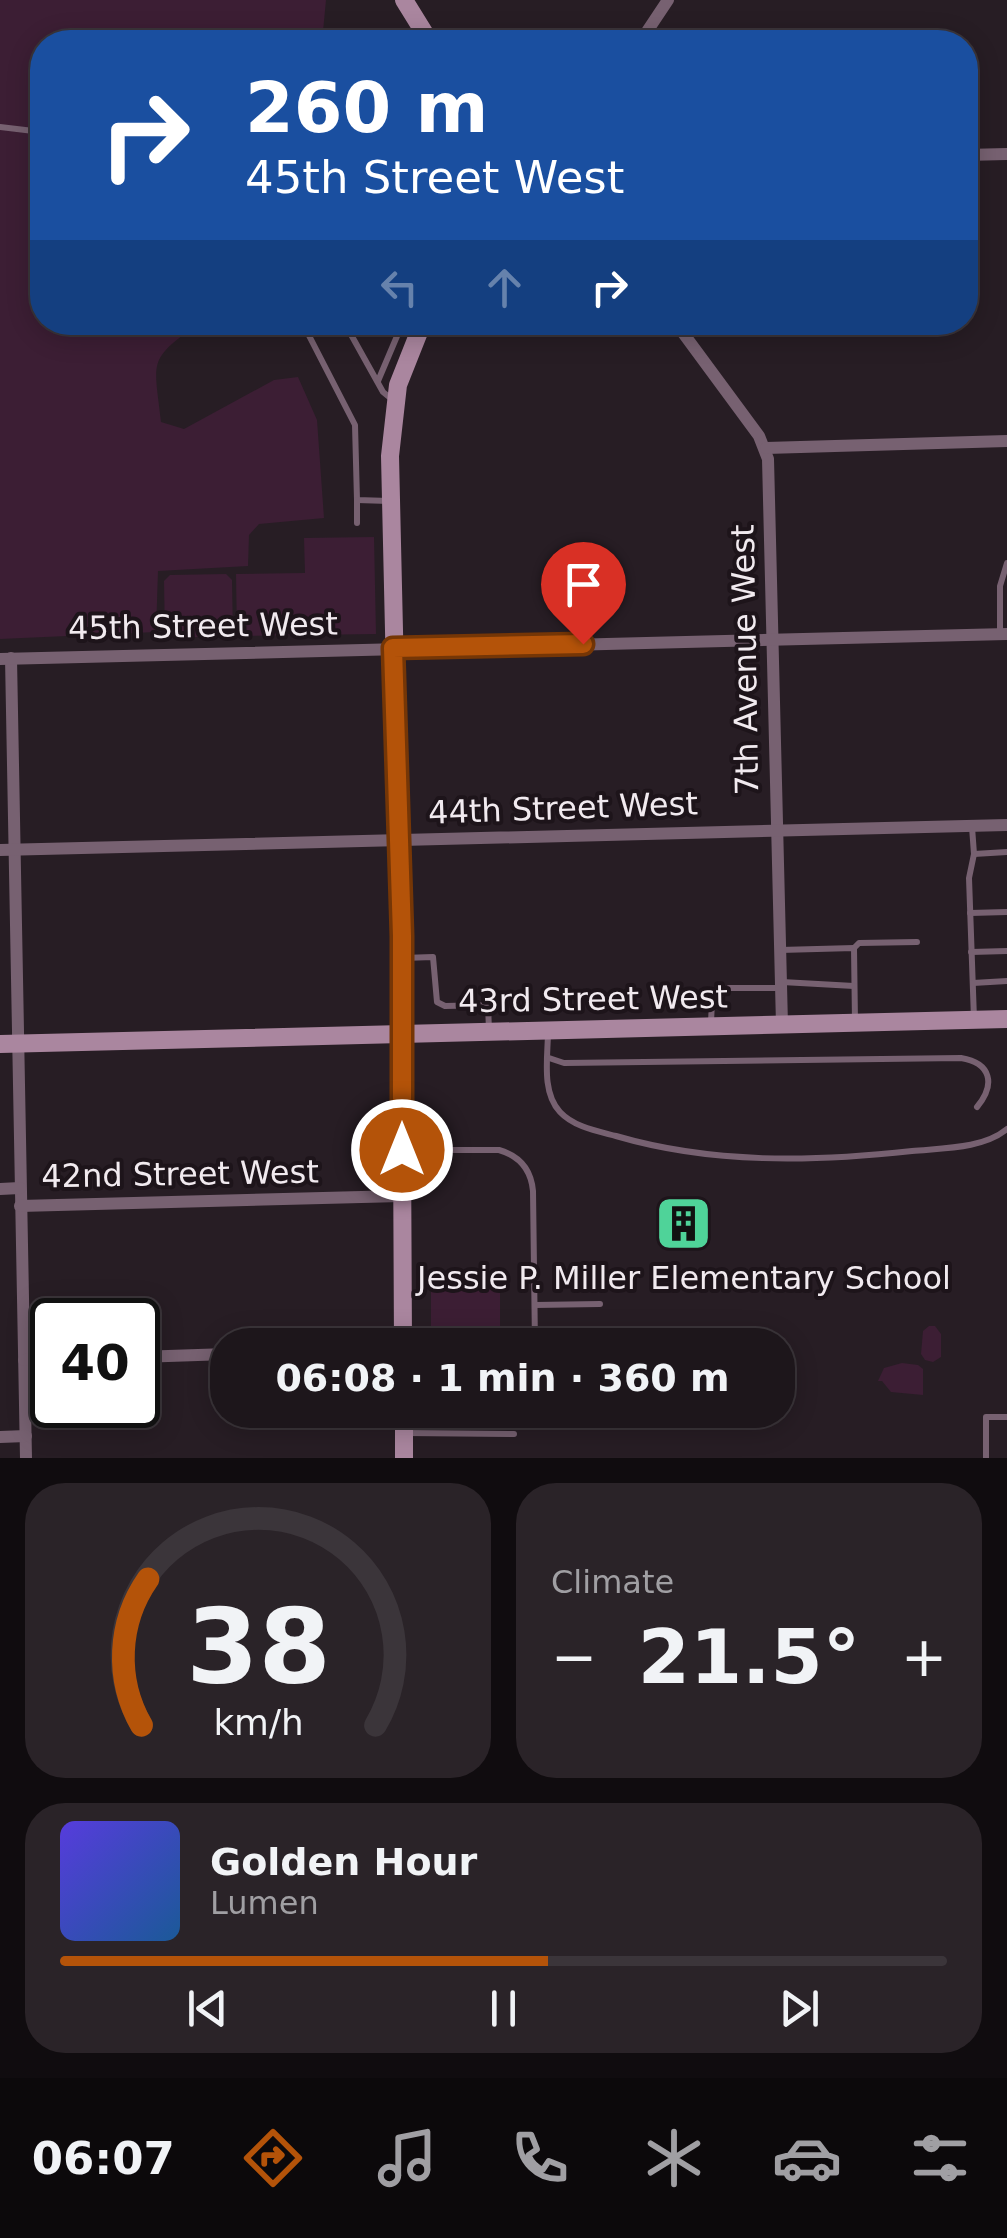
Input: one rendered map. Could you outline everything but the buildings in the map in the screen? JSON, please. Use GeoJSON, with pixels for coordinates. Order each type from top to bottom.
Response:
{"type":"FeatureCollection","features":[{"type":"Feature","properties":{"kind":"street"},"geometry":{"type":"LineString","coordinates":[[404,0],[423,30]]}},
{"type":"Feature","properties":{"kind":"street"},"geometry":{"type":"LineString","coordinates":[[648,30],[668,0]]}},
{"type":"Feature","properties":{"kind":"street"},"geometry":{"type":"LineString","coordinates":[[978,155],[1007,154]]}},
{"type":"Feature","properties":{"kind":"street"},"geometry":{"type":"LineString","coordinates":[[403,1328],[402,958],[390,440],[395,402],[416,335]]}},
{"type":"Feature","properties":{"kind":"street"},"geometry":{"type":"LineString","coordinates":[[684,335],[766,448],[1007,441]]}},
{"type":"Feature","properties":{"kind":"street","name":"7th Avenue West"},"geometry":{"type":"LineString","coordinates":[[766,448],[782,1024]]}},
{"type":"Feature","properties":{"kind":"street","name":"45th Street West"},"geometry":{"type":"LineString","coordinates":[[6,658],[1004,634]]}},
{"type":"Feature","properties":{"kind":"street"},"geometry":{"type":"LineString","coordinates":[[6,658],[16,850],[10,1044],[20,1188],[26,1458]]}},
{"type":"Feature","properties":{"kind":"street","name":"44th Street West"},"geometry":{"type":"LineString","coordinates":[[0,850],[1007,825]]}},
{"type":"Feature","properties":{"kind":"street","name":"43rd Street West"},"geometry":{"type":"LineString","coordinates":[[10,1044],[1007,1019]]}},
{"type":"Feature","properties":{"kind":"street","name":"42nd Street West"},"geometry":{"type":"LineString","coordinates":[[0,1189],[20,1188]]}},
{"type":"Feature","properties":{"kind":"street","name":"42nd Street West"},"geometry":{"type":"LineString","coordinates":[[20,1206],[402,1196]]}},
{"type":"Feature","properties":{"kind":"street"},"geometry":{"type":"LineString","coordinates":[[160,1356],[210,1355]]}},
{"type":"Feature","properties":{"kind":"street"},"geometry":{"type":"LineString","coordinates":[[24,1360],[30,1360]]}},
{"type":"Feature","properties":{"kind":"street"},"geometry":{"type":"LineString","coordinates":[[404,1428],[404,1458]]}},
{"type":"Feature","properties":{"kind":"street"},"geometry":{"type":"LineString","coordinates":[[0,1437],[26,1436]]}},
{"type":"Feature","properties":{"kind":"lane"},"geometry":{"type":"LineString","coordinates":[[0,127],[30,131]]}},
{"type":"Feature","properties":{"kind":"lane"},"geometry":{"type":"LineString","coordinates":[[309,335],[355,425],[357,522]]}},
{"type":"Feature","properties":{"kind":"lane"},"geometry":{"type":"LineString","coordinates":[[351,335],[378,382],[395,402]]}},
{"type":"Feature","properties":{"kind":"lane"},"geometry":{"type":"LineString","coordinates":[[378,382],[398,335]]}},
{"type":"Feature","properties":{"kind":"lane"},"geometry":{"type":"LineString","coordinates":[[357,500],[391,500]]}},
{"type":"Feature","properties":{"kind":"lane"},"geometry":{"type":"LineString","coordinates":[[1004,634],[1000,586],[1007,563]]}},
{"type":"Feature","properties":{"kind":"lane"},"geometry":{"type":"LineString","coordinates":[[972,826],[974,854],[968,878],[974,1020]]}},
{"type":"Feature","properties":{"kind":"lane"},"geometry":{"type":"LineString","coordinates":[[974,854],[1007,852]]}},
{"type":"Feature","properties":{"kind":"lane"},"geometry":{"type":"LineString","coordinates":[[970,913],[1007,912]]}},
{"type":"Feature","properties":{"kind":"lane"},"geometry":{"type":"LineString","coordinates":[[856,1023],[854,948],[858,943],[917,942]]}},
{"type":"Feature","properties":{"kind":"lane"},"geometry":{"type":"LineString","coordinates":[[780,950],[854,948]]}},
{"type":"Feature","properties":{"kind":"lane"},"geometry":{"type":"LineString","coordinates":[[971,952],[1007,950]]}},
{"type":"Feature","properties":{"kind":"lane"},"geometry":{"type":"LineString","coordinates":[[402,958],[432,957],[437,1002],[446,1006],[488,1005],[489,1031]]}},
{"type":"Feature","properties":{"kind":"lane"},"geometry":{"type":"LineString","coordinates":[[973,983],[1007,981]]}},
{"type":"Feature","properties":{"kind":"lane"},"geometry":{"type":"LineString","coordinates":[[711,1026],[712,1002],[728,988],[854,986]]}},
{"type":"Feature","properties":{"kind":"lane"},"geometry":{"type":"LineString","coordinates":[[548,1030],[551,1095],[557,1109],[567,1118],[600,1132],[682,1152],[755,1159],[878,1155],[967,1144],[992,1138],[1007,1129]]}},
{"type":"Feature","properties":{"kind":"lane"},"geometry":{"type":"LineString","coordinates":[[548,1057],[564,1063],[961,1058],[980,1063],[988,1074],[988,1089],[977,1106]]}},
{"type":"Feature","properties":{"kind":"lane"},"geometry":{"type":"LineString","coordinates":[[402,1150],[499,1150],[512,1154],[523,1164],[533,1190],[535,1328]]}},
{"type":"Feature","properties":{"kind":"lane"},"geometry":{"type":"LineString","coordinates":[[534,1305],[600,1304]]}},
{"type":"Feature","properties":{"kind":"lane"},"geometry":{"type":"LineString","coordinates":[[986,1458],[986,1417],[1007,1417]]}},
{"type":"Feature","properties":{"kind":"lane"},"geometry":{"type":"LineString","coordinates":[[404,1432],[514,1434]]}},
{"type":"Feature","properties":{"kind":"shaded area"},"geometry":{"type":"Polygon","coordinates":[[[0,0],[326,0],[323,30],[30,30],[30,335],[184,335],[162,354],[156,373],[161,422],[184,429],[274,380],[298,377],[317,420],[324,518],[259,524],[249,535],[248,566],[158,571],[156,632],[0,639],[0,0]]]}},
{"type":"Feature","properties":{"kind":"shaded area"},"geometry":{"type":"Polygon","coordinates":[[[374,537],[376,634],[237,636],[236,574],[305,573],[304,538],[374,537]]]}},
{"type":"Feature","properties":{"kind":"shaded area"},"geometry":{"type":"Polygon","coordinates":[[[226,574],[232,580],[233,636],[165,638],[164,581],[170,575],[226,574]]]}},
{"type":"Feature","properties":{"kind":"shaded area"},"geometry":{"type":"Polygon","coordinates":[[[431,1272],[500,1272],[500,1328],[431,1328],[431,1272]]]}},
{"type":"Feature","properties":{"kind":"shaded area"},"geometry":{"type":"Polygon","coordinates":[[[935,1326],[941,1334],[941,1357],[933,1362],[921,1354],[923,1331],[935,1326]]]}},
{"type":"Feature","properties":{"kind":"shaded area"},"geometry":{"type":"Polygon","coordinates":[[[902,1363],[923,1369],[923,1395],[891,1392],[878,1381],[884,1368],[902,1363]]]}},
{"type":"Feature","properties":{"kind":"place","name":"Jessie P. Miller Elementary School"},"geometry":{"type":"Point","coordinates":[684,1224]}},
{"type":"Feature","properties":{"kind":"route"},"geometry":{"type":"LineString","coordinates":[[402,1150],[402,936],[393,648],[583,644]]}}]}
